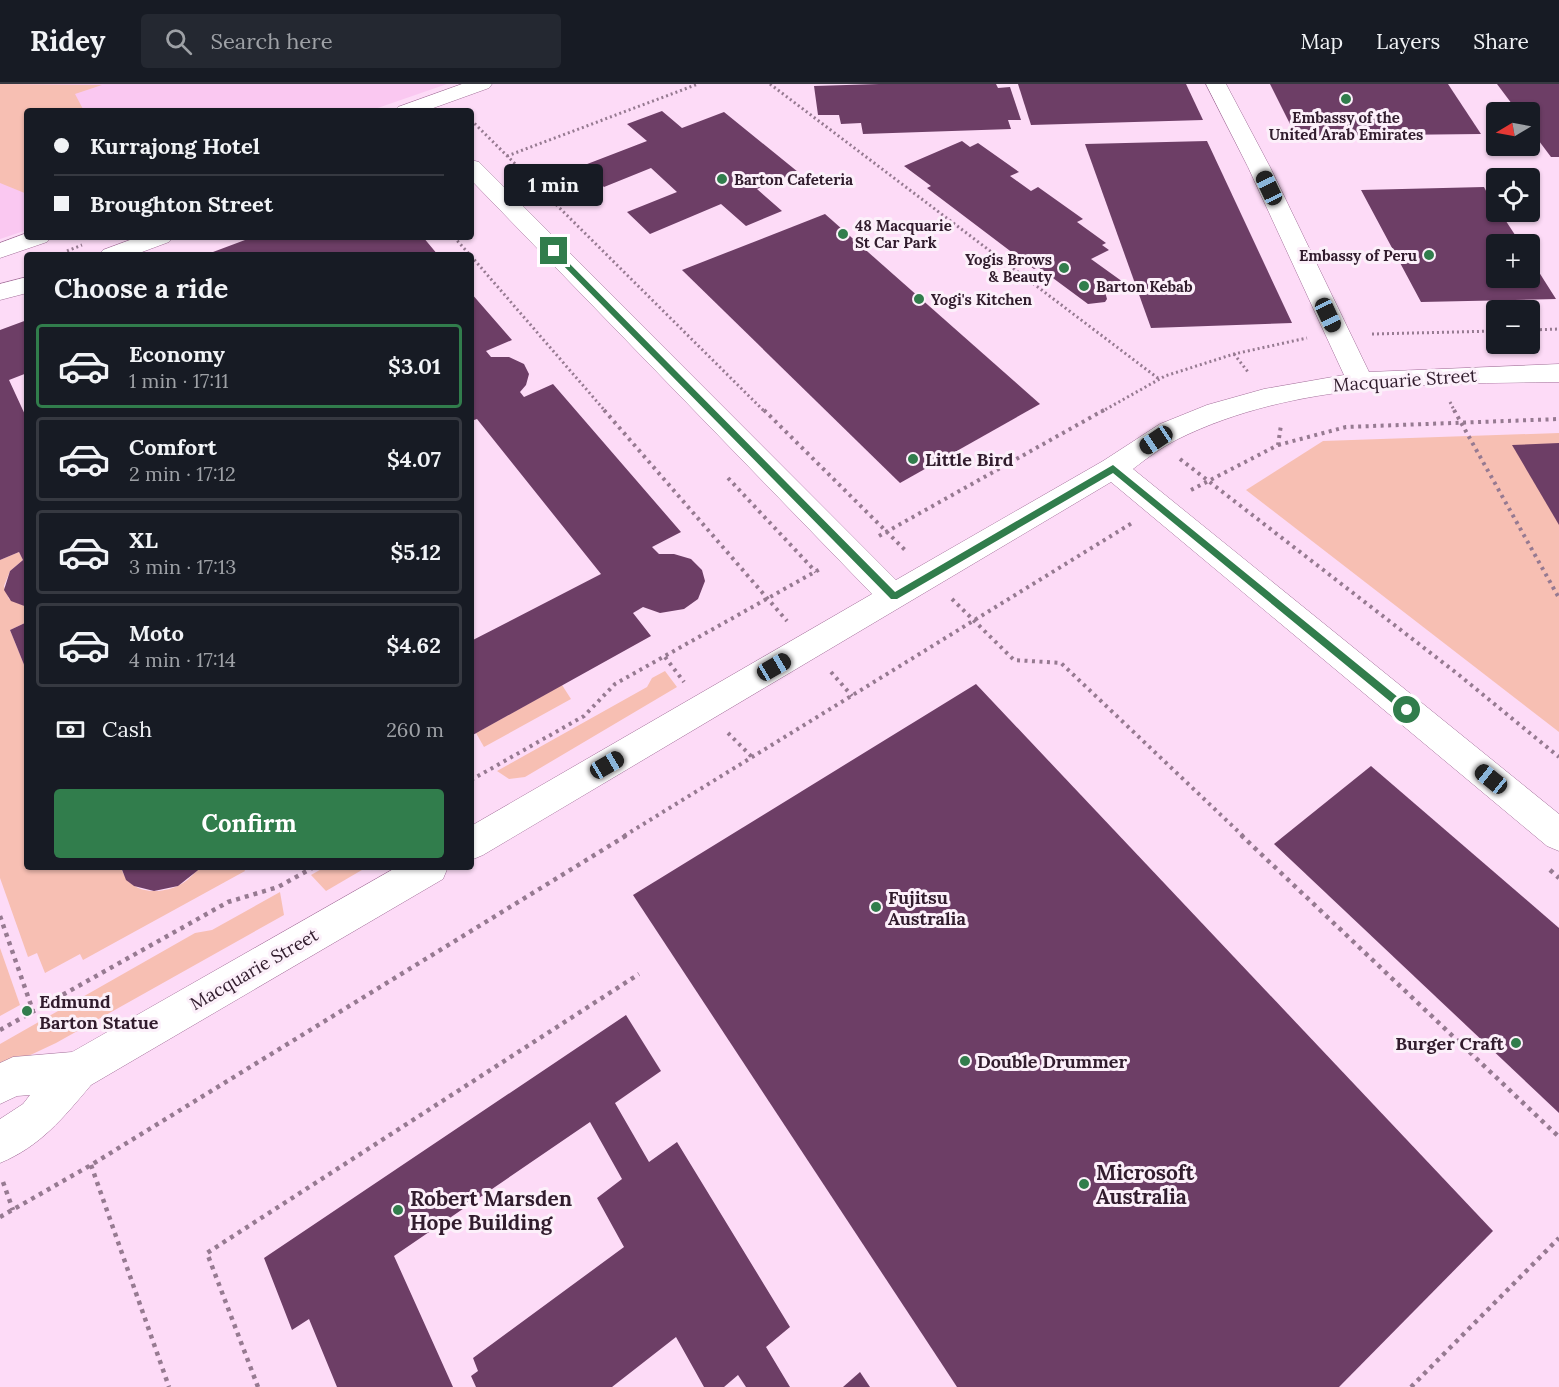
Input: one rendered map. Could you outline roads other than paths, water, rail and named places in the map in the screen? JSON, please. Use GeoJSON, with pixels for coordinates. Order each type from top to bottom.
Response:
{"type":"FeatureCollection","features":[{"type":"Feature","properties":{"kind":"street"},"geometry":{"type":"LineString","coordinates":[[416,108],[482,84]]}},
{"type":"Feature","properties":{"kind":"street"},"geometry":{"type":"LineString","coordinates":[[1216,84],[1259,167],[1360,380]]}},
{"type":"Feature","properties":{"kind":"street"},"geometry":{"type":"LineString","coordinates":[[474,170],[894,597]]}},
{"type":"Feature","properties":{"kind":"street"},"geometry":{"type":"LineString","coordinates":[[0,250],[30,240]]}},
{"type":"Feature","properties":{"kind":"street"},"geometry":{"type":"LineString","coordinates":[[119,252],[153,240]]}},
{"type":"Feature","properties":{"kind":"street"},"geometry":{"type":"LineString","coordinates":[[0,292],[24,286]]}},
{"type":"Feature","properties":{"kind":"street","name":"Macquarie Street"},"geometry":{"type":"LineString","coordinates":[[474,841],[1113,468],[1169,431],[1268,396],[1360,380],[1559,373]]}},
{"type":"Feature","properties":{"kind":"street"},"geometry":{"type":"LineString","coordinates":[[1113,468],[1559,835]]}},
{"type":"Feature","properties":{"kind":"street","name":"Macquarie Street"},"geometry":{"type":"LineString","coordinates":[[0,1143],[37,1118],[77,1071],[425,870]]}},
{"type":"Feature","properties":{"kind":"street","name":"Macquarie Street"},"geometry":{"type":"LineString","coordinates":[[0,1084],[13,1077],[77,1071]]}},
{"type":"Feature","properties":{"kind":"place","name":"Embassy of the United Arab Emirates"},"geometry":{"type":"Point","coordinates":[1346,99]}},
{"type":"Feature","properties":{"kind":"place","name":"Barton Cafeteria"},"geometry":{"type":"Point","coordinates":[722,179]}},
{"type":"Feature","properties":{"kind":"place","name":"48 Macquarie St Car Park"},"geometry":{"type":"Point","coordinates":[843,234]}},
{"type":"Feature","properties":{"kind":"place","name":"Embassy of Peru"},"geometry":{"type":"Point","coordinates":[1429,255]}},
{"type":"Feature","properties":{"kind":"place","name":"Yogis Brows & Beauty"},"geometry":{"type":"Point","coordinates":[1064,268]}},
{"type":"Feature","properties":{"kind":"place","name":"Barton Kebab"},"geometry":{"type":"Point","coordinates":[1084,286]}},
{"type":"Feature","properties":{"kind":"place","name":"Yogi's Kitchen"},"geometry":{"type":"Point","coordinates":[919,299]}},
{"type":"Feature","properties":{"kind":"place","name":"Little Bird"},"geometry":{"type":"Point","coordinates":[913,459]}},
{"type":"Feature","properties":{"kind":"place","name":"Fujitsu Australia"},"geometry":{"type":"Point","coordinates":[876,907]}},
{"type":"Feature","properties":{"kind":"place","name":"Edmund Barton Statue"},"geometry":{"type":"Point","coordinates":[27,1011]}},
{"type":"Feature","properties":{"kind":"place","name":"Burger Craft"},"geometry":{"type":"Point","coordinates":[1516,1043]}},
{"type":"Feature","properties":{"kind":"place","name":"Double Drummer"},"geometry":{"type":"Point","coordinates":[965,1061]}},
{"type":"Feature","properties":{"kind":"place","name":"Microsoft Australia"},"geometry":{"type":"Point","coordinates":[1084,1184]}},
{"type":"Feature","properties":{"kind":"place","name":"Robert Marsden Hope Building"},"geometry":{"type":"Point","coordinates":[398,1210]}}]}
